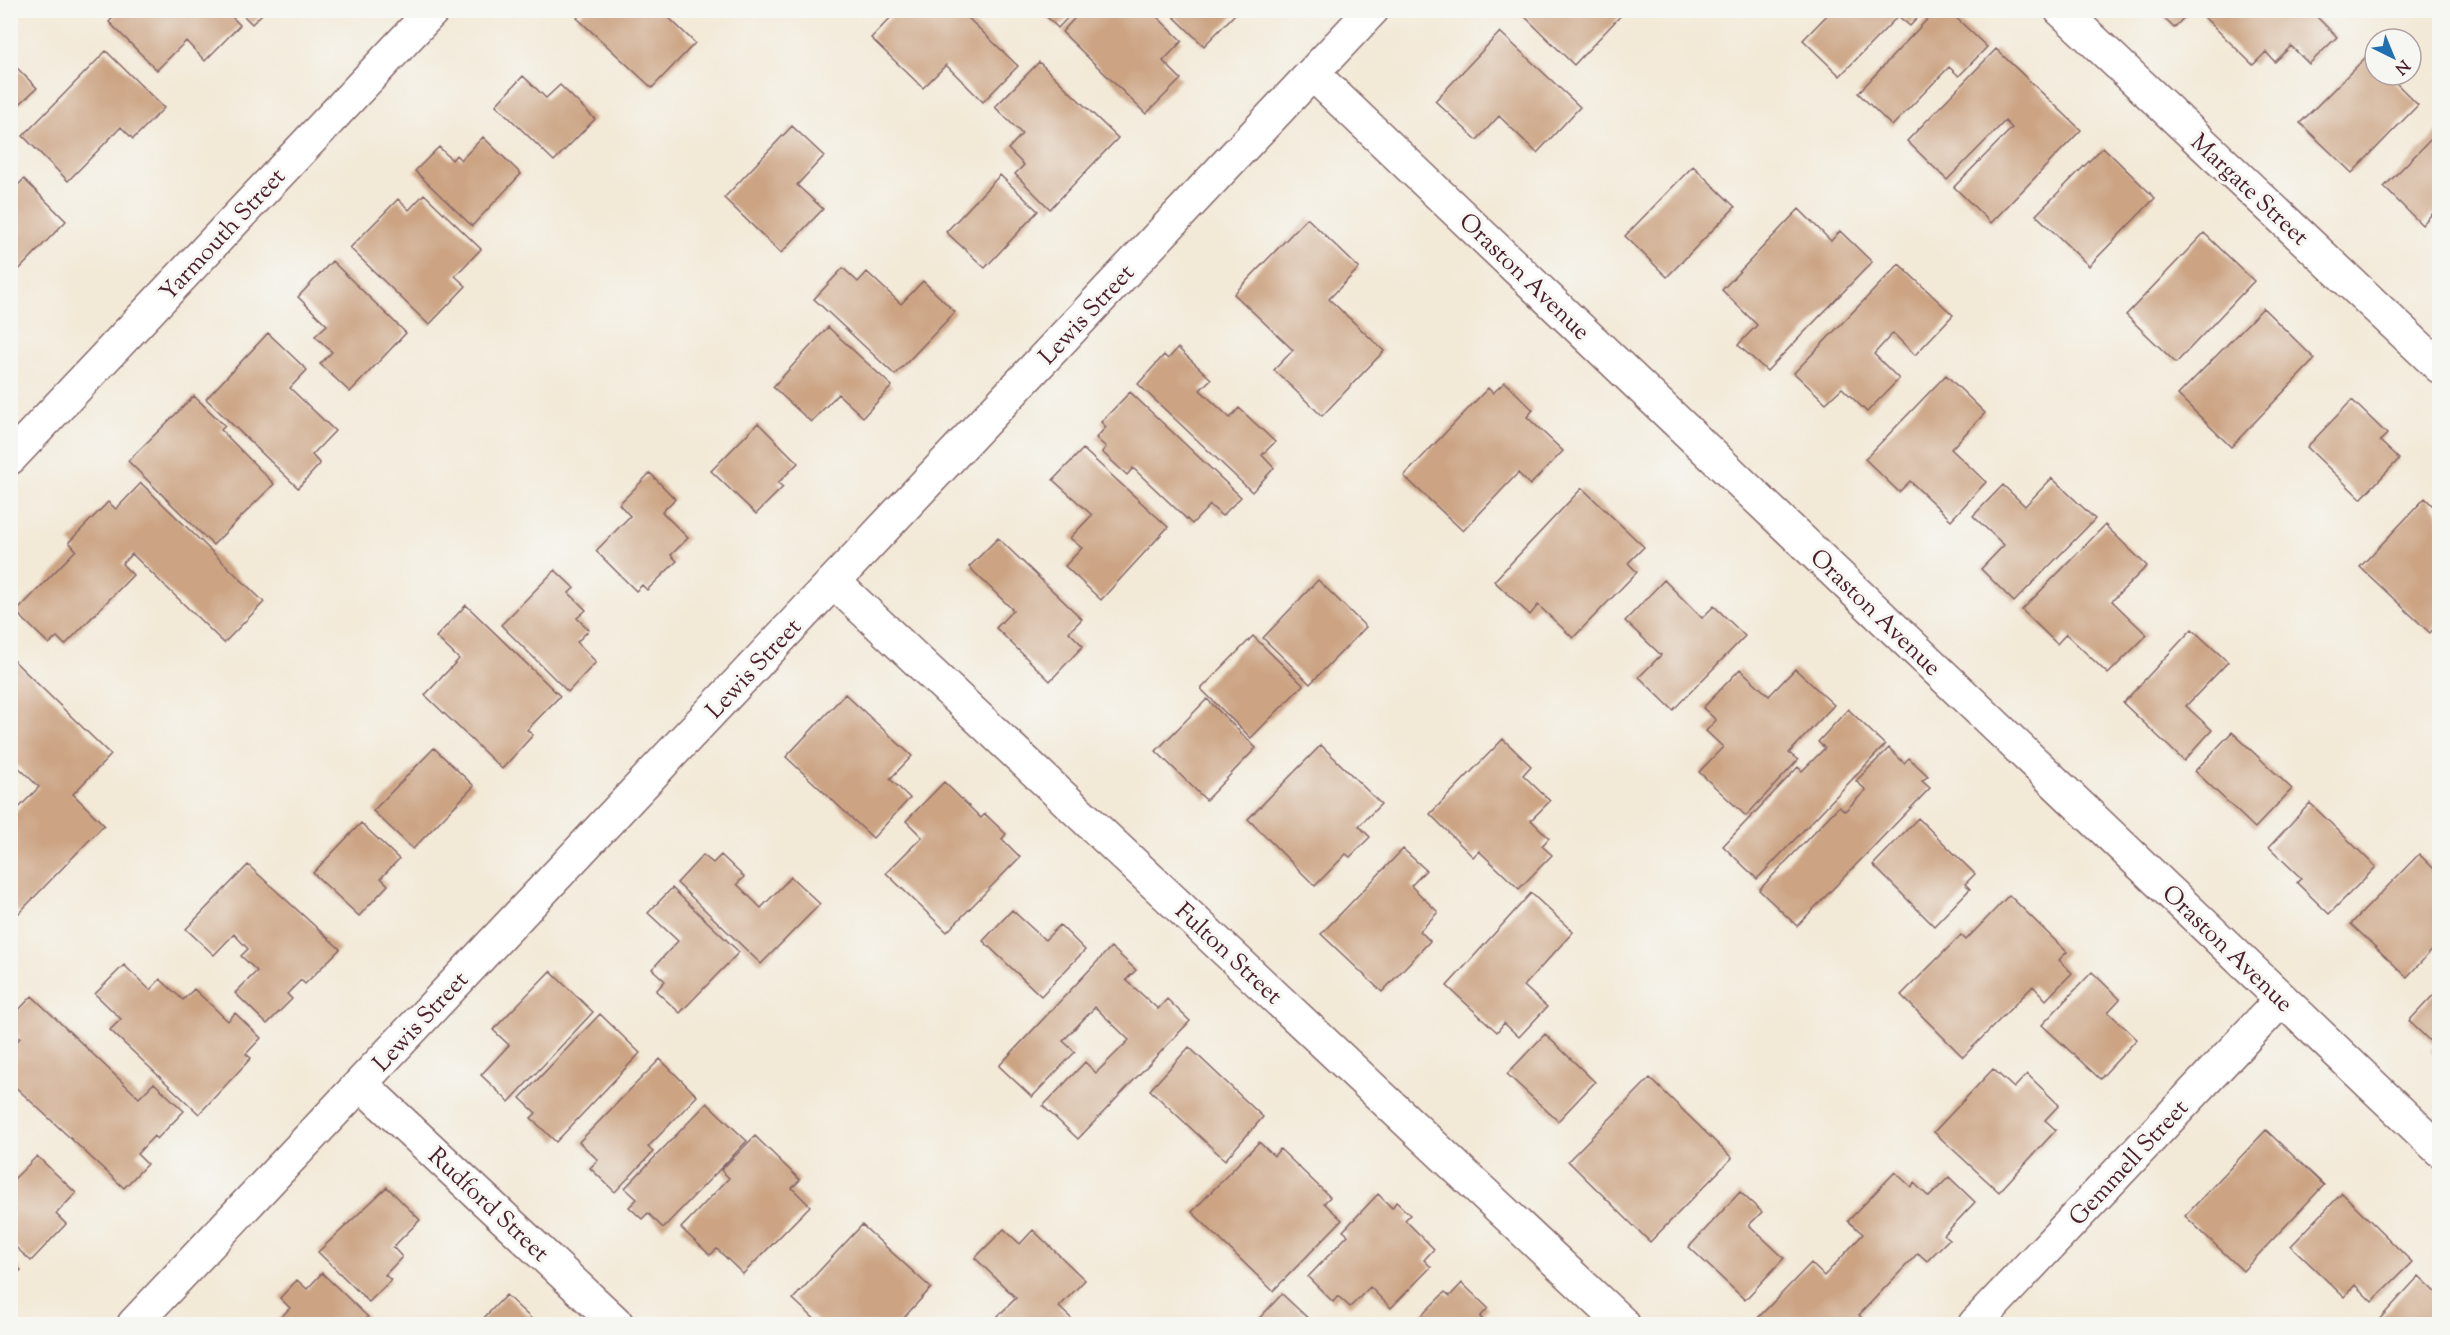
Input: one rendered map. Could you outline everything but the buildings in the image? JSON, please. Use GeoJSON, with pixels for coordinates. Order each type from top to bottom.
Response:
{"type":"FeatureCollection","features":[{"type":"Feature","properties":{"kind":"street","name":"Yarmouth Street"},"geometry":{"type":"LineString","coordinates":[[10,458],[433,10]]}},
{"type":"Feature","properties":{"kind":"street","name":"Lewis Street"},"geometry":{"type":"LineString","coordinates":[[134,1324],[1372,10]]}},
{"type":"Feature","properties":{"kind":"street","name":"Margate Street"},"geometry":{"type":"LineString","coordinates":[[2061,10],[2439,367]]}},
{"type":"Feature","properties":{"kind":"street","name":"Oraston Avenue"},"geometry":{"type":"LineString","coordinates":[[1312,74],[2439,1150]]}},
{"type":"Feature","properties":{"kind":"street","name":"Fulton Street"},"geometry":{"type":"LineString","coordinates":[[834,582],[1623,1324]]}},
{"type":"Feature","properties":{"kind":"street","name":"Gemmell Street"},"geometry":{"type":"LineString","coordinates":[[1975,1324],[2282,999]]}},
{"type":"Feature","properties":{"kind":"street","name":"Rudford Street"},"geometry":{"type":"LineString","coordinates":[[361,1084],[618,1324]]}}]}
